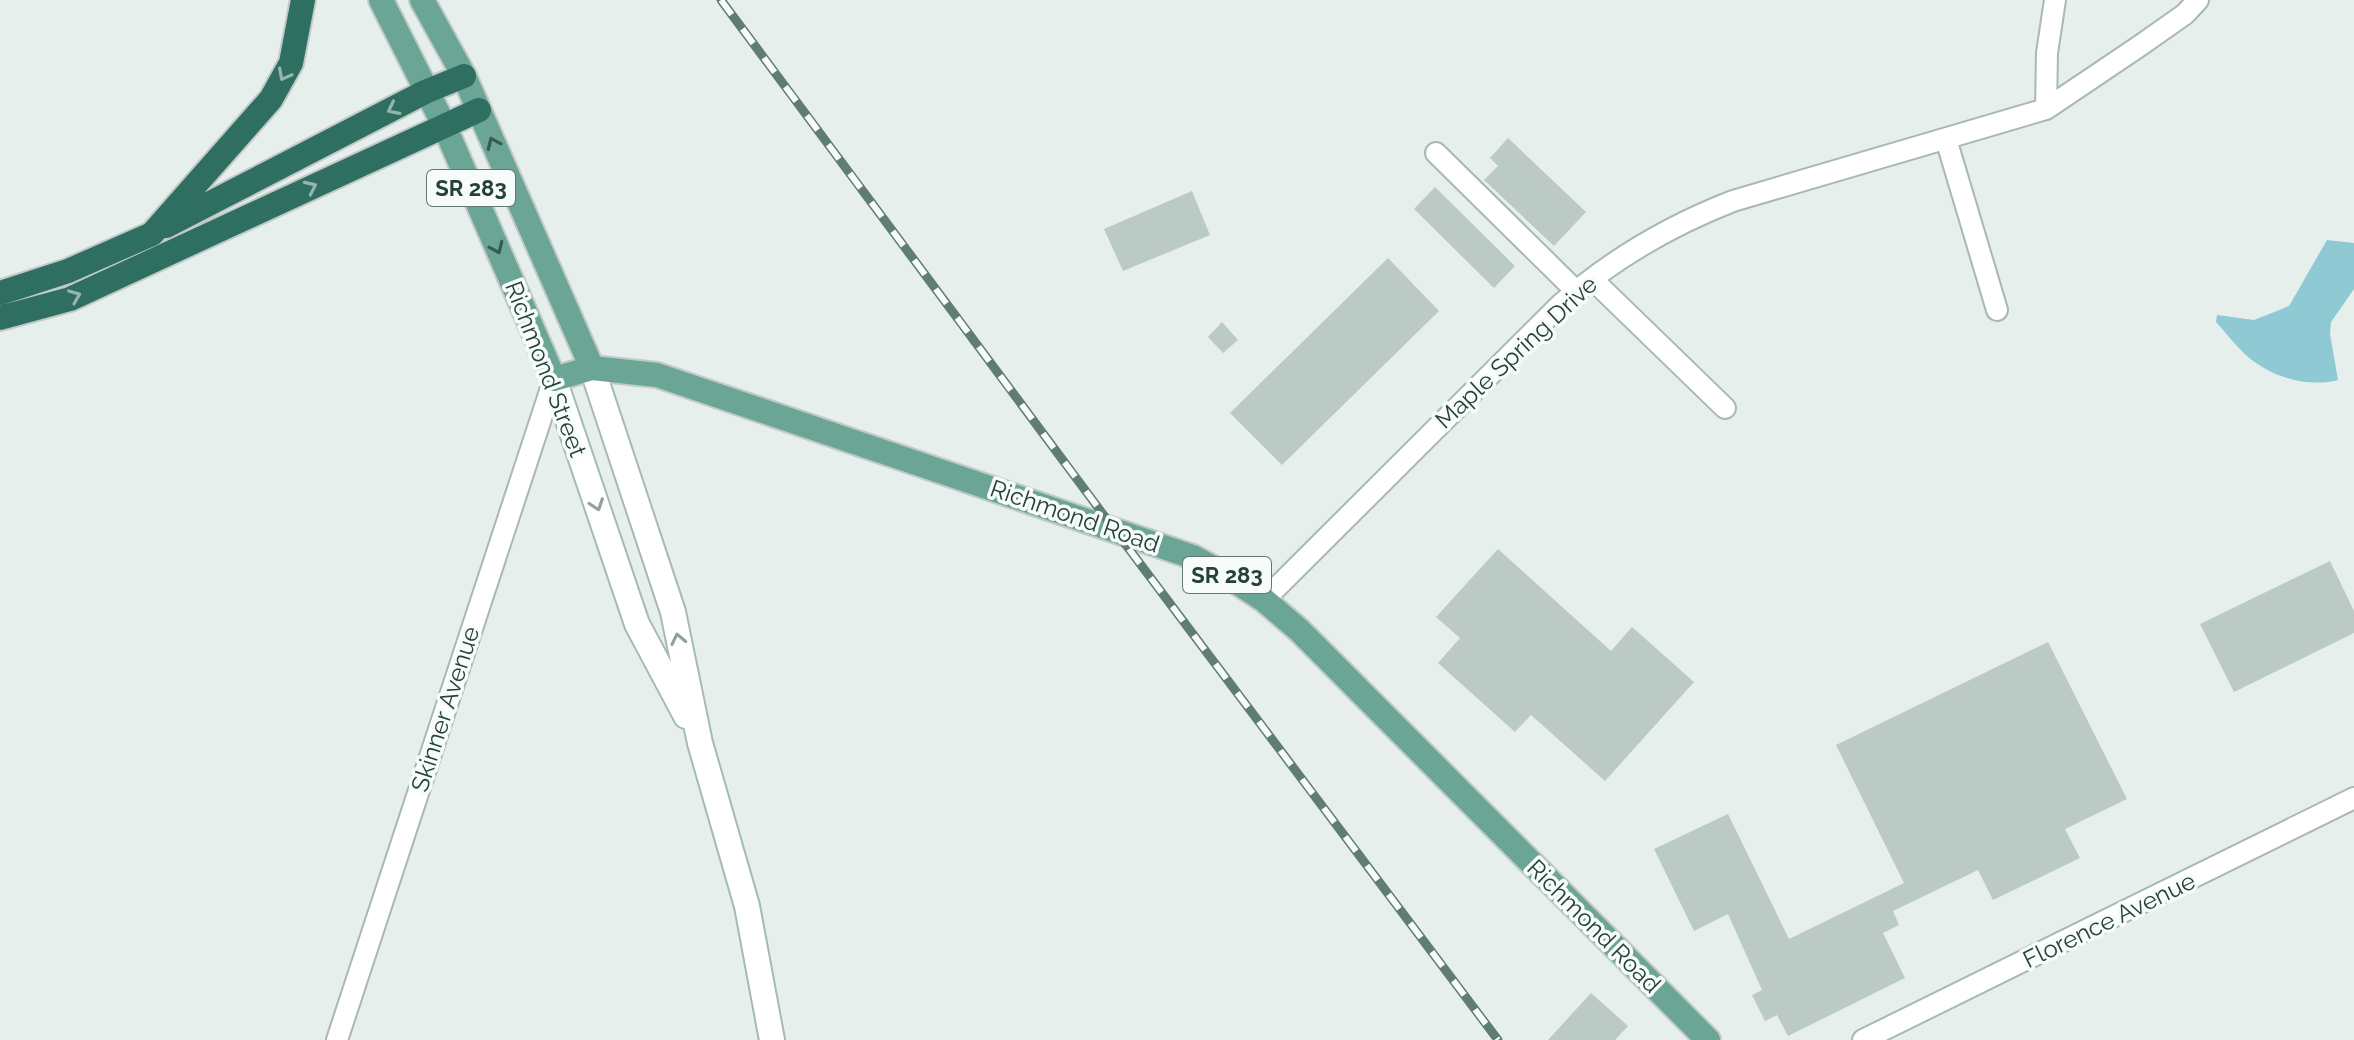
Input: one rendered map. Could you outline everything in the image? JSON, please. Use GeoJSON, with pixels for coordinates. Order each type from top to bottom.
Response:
{"type":"FeatureCollection","features":[{"type":"Feature","properties":{"kind":"highway"},"geometry":{"type":"LineString","coordinates":[[152,234],[271,99],[291,63],[303,0]]}},
{"type":"Feature","properties":{"kind":"highway"},"geometry":{"type":"LineString","coordinates":[[0,293],[68,271],[152,234],[425,92],[464,76]]}},
{"type":"Feature","properties":{"kind":"highway"},"geometry":{"type":"LineString","coordinates":[[0,318],[70,299],[479,110]]}},
{"type":"Feature","properties":{"kind":"main road","name":"Richmond Street"},"geometry":{"type":"LineString","coordinates":[[381,0],[444,125],[554,379],[637,624],[700,743]]}},
{"type":"Feature","properties":{"kind":"main road","name":"Richmond Street"},"geometry":{"type":"LineString","coordinates":[[422,0],[464,76],[592,368],[673,612],[700,743],[747,906],[772,1040]]}},
{"type":"Feature","properties":{"kind":"main road","name":"Richmond Road"},"geometry":{"type":"LineString","coordinates":[[554,379],[592,368],[657,375],[1193,557],[1264,600],[1299,630],[1708,1040]]}},
{"type":"Feature","properties":{"kind":"street"},"geometry":{"type":"LineString","coordinates":[[2046,109],[2047,53],[2055,0]]}},
{"type":"Feature","properties":{"kind":"street","name":"Maple Spring Drive"},"geometry":{"type":"LineString","coordinates":[[1264,600],[1584,285],[1654,237],[1733,201],[2046,109],[2185,14],[2198,0]]}},
{"type":"Feature","properties":{"kind":"street"},"geometry":{"type":"LineString","coordinates":[[1946,139],[1997,310]]}},
{"type":"Feature","properties":{"kind":"street"},"geometry":{"type":"LineString","coordinates":[[1436,153],[1725,408]]}},
{"type":"Feature","properties":{"kind":"street","name":"Skinner Avenue"},"geometry":{"type":"LineString","coordinates":[[337,1040],[554,379]]}},
{"type":"Feature","properties":{"kind":"street","name":"Florence Avenue"},"geometry":{"type":"LineString","coordinates":[[1863,1040],[2354,798]]}},
{"type":"Feature","properties":{"kind":"water"},"geometry":{"type":"Polygon","coordinates":[[[2327,240],[2354,243],[2354,289],[2331,322],[2330,334],[2338,380],[2314,383],[2290,379],[2267,370],[2247,356],[2216,322],[2217,315],[2254,320],[2289,306],[2327,240]]]}},
{"type":"Feature","properties":{"kind":"building"},"geometry":{"type":"Polygon","coordinates":[[[1508,138],[1586,212],[1554,246],[1484,180],[1498,166],[1490,158],[1508,138]]]}},
{"type":"Feature","properties":{"kind":"building"},"geometry":{"type":"Polygon","coordinates":[[[1435,187],[1515,266],[1494,288],[1414,209],[1435,187]]]}},
{"type":"Feature","properties":{"kind":"building"},"geometry":{"type":"Polygon","coordinates":[[[1192,191],[1210,235],[1123,271],[1104,229],[1192,191]]]}},
{"type":"Feature","properties":{"kind":"building"},"geometry":{"type":"Polygon","coordinates":[[[1388,258],[1439,311],[1282,465],[1230,413],[1388,258]]]}},
{"type":"Feature","properties":{"kind":"building"},"geometry":{"type":"Polygon","coordinates":[[[1222,322],[1238,340],[1223,353],[1208,337],[1222,322]]]}},
{"type":"Feature","properties":{"kind":"building"},"geometry":{"type":"Polygon","coordinates":[[[1498,549],[1611,651],[1632,627],[1694,682],[1605,781],[1531,715],[1515,732],[1438,663],[1460,638],[1436,617],[1498,549]]]}},
{"type":"Feature","properties":{"kind":"building"},"geometry":{"type":"Polygon","coordinates":[[[2330,561],[2354,611],[2354,633],[2234,692],[2200,624],[2330,561]]]}},
{"type":"Feature","properties":{"kind":"building"},"geometry":{"type":"Polygon","coordinates":[[[2048,642],[2127,799],[2065,829],[2080,858],[1993,900],[1978,870],[1893,911],[1899,925],[1883,933],[1905,978],[1788,1036],[1777,1015],[1765,1021],[1752,995],[1762,990],[1728,914],[1694,931],[1654,849],[1728,814],[1789,939],[1904,883],[1836,745],[2048,642]]]}},
{"type":"Feature","properties":{"kind":"building"},"geometry":{"type":"Polygon","coordinates":[[[1591,993],[1628,1026],[1615,1040],[1548,1040],[1591,993]]]}},
{"type":"Feature","properties":{"kind":"railway"},"geometry":{"type":"LineString","coordinates":[[721,0],[1498,1040]]}}]}
